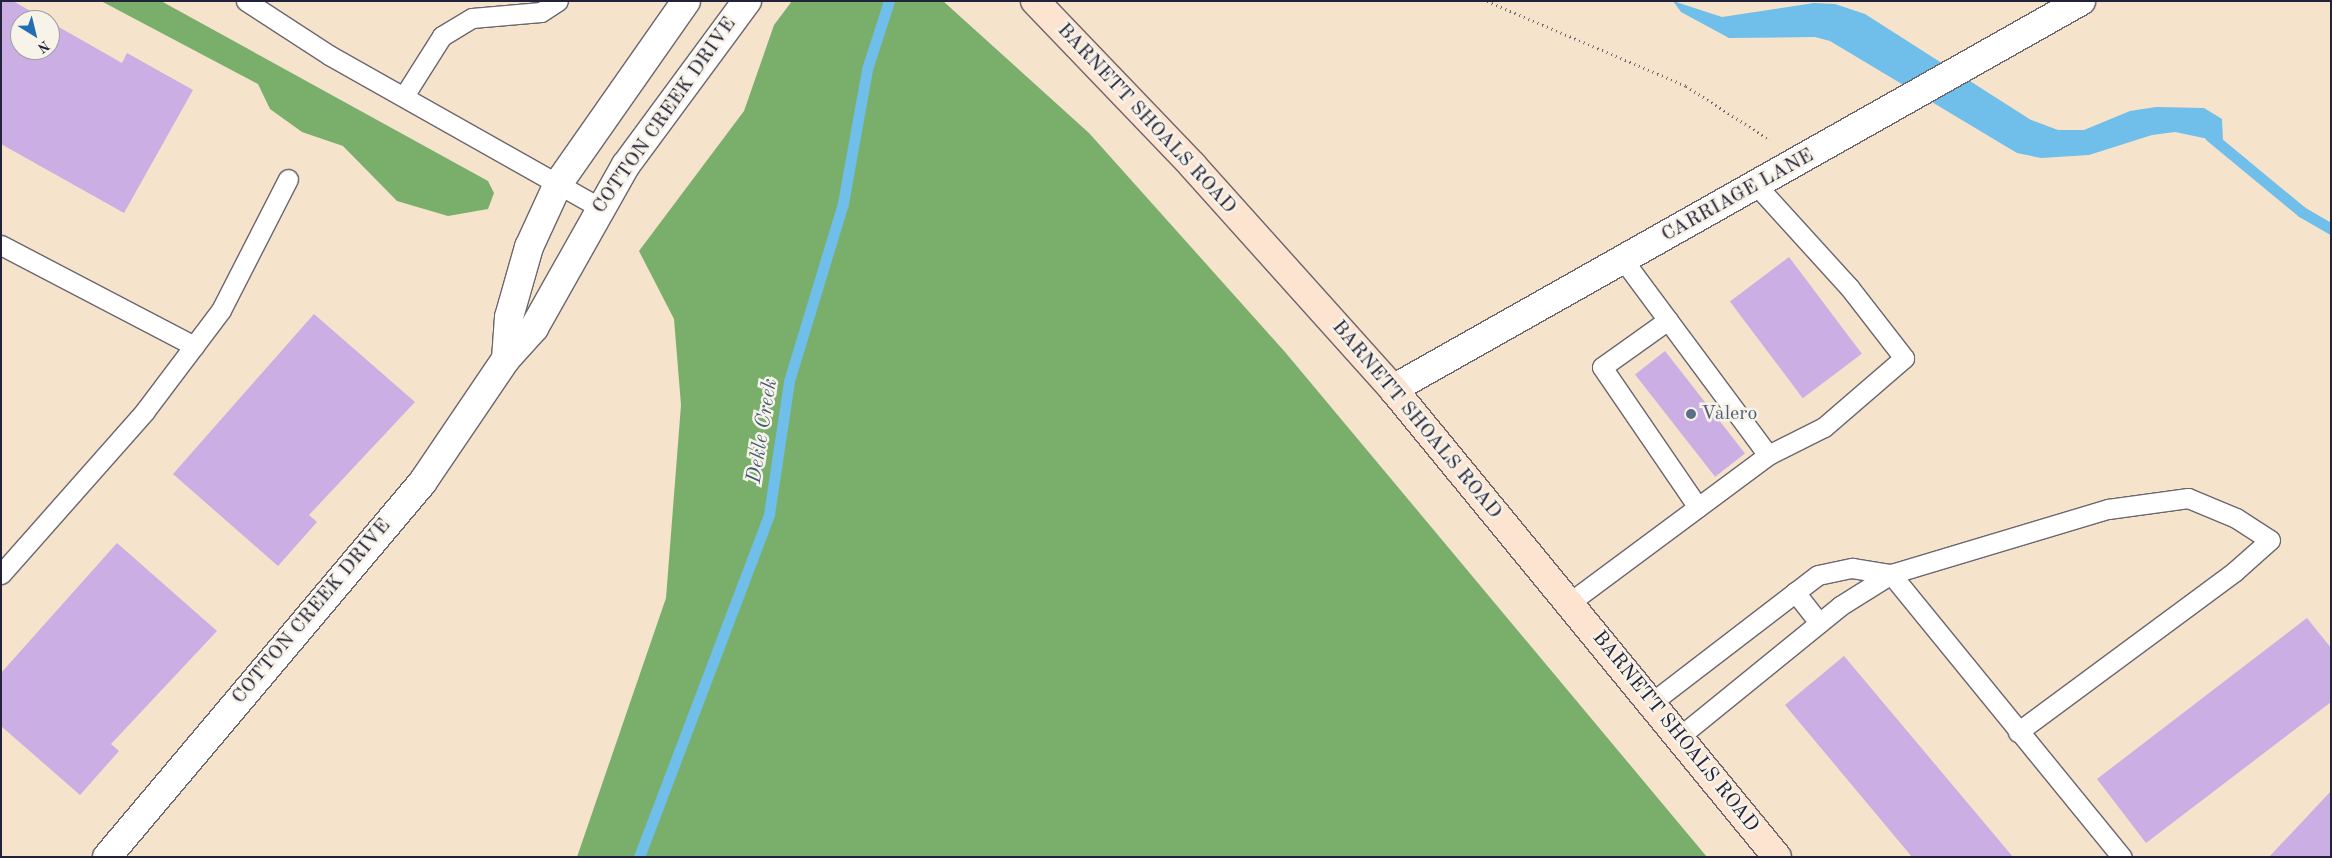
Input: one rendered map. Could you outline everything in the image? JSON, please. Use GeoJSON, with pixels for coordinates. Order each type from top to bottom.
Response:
{"type":"FeatureCollection","features":[{"type":"Feature","properties":{"kind":"main road","name":"BARNETT SHOALS ROAD"},"geometry":{"type":"LineString","coordinates":[[1035,1],[1193,166],[1393,389],[1778,857]]}},
{"type":"Feature","properties":{"kind":"street"},"geometry":{"type":"LineString","coordinates":[[506,359],[509,317],[529,247],[558,184],[686,1]]}},
{"type":"Feature","properties":{"kind":"street","name":"COTTON CREEK DRIVE"},"geometry":{"type":"LineString","coordinates":[[107,857],[422,482],[506,359],[534,328],[599,208],[747,1]]}},
{"type":"Feature","properties":{"kind":"street","name":"CARRIAGE LANE"},"geometry":{"type":"LineString","coordinates":[[1393,389],[1786,170],[2081,1]]}},
{"type":"Feature","properties":{"kind":"lane"},"geometry":{"type":"LineString","coordinates":[[246,1],[404,96],[599,208]]}},
{"type":"Feature","properties":{"kind":"lane"},"geometry":{"type":"LineString","coordinates":[[404,96],[442,36],[473,10],[541,12],[558,1]]}},
{"type":"Feature","properties":{"kind":"lane"},"geometry":{"type":"LineString","coordinates":[[1,574],[145,411],[221,310],[288,179]]}},
{"type":"Feature","properties":{"kind":"lane"},"geometry":{"type":"LineString","coordinates":[[1569,603],[1768,455],[1824,427],[1904,358],[1849,287],[1757,186]]}},
{"type":"Feature","properties":{"kind":"lane"},"geometry":{"type":"LineString","coordinates":[[1,245],[194,346]]}},
{"type":"Feature","properties":{"kind":"lane"},"geometry":{"type":"LineString","coordinates":[[1623,260],[1768,455]]}},
{"type":"Feature","properties":{"kind":"lane"},"geometry":{"type":"LineString","coordinates":[[1668,320],[1602,367],[1698,507]]}},
{"type":"Feature","properties":{"kind":"lane"},"geometry":{"type":"LineString","coordinates":[[1679,737],[1819,623],[1891,574],[2108,509],[2188,498],[2236,518],[2270,540],[2234,572],[2018,732]]}},
{"type":"Feature","properties":{"kind":"lane"},"geometry":{"type":"LineString","coordinates":[[1651,703],[1818,575],[1852,568],[1891,574],[2018,732],[2122,857]]}},
{"type":"Feature","properties":{"kind":"lane"},"geometry":{"type":"LineString","coordinates":[[1795,592],[1819,623]]}},
{"type":"Feature","properties":{"kind":"path"},"geometry":{"type":"LineString","coordinates":[[1487,1],[1686,86],[1768,135],[1786,170]]}},
{"type":"Feature","properties":{"kind":"green space"},"geometry":{"type":"Polygon","coordinates":[[[101,1],[161,1],[488,181],[494,193],[488,209],[448,216],[397,201],[343,146],[302,132],[270,109],[258,84],[101,1]]]}},
{"type":"Feature","properties":{"kind":"green space"},"geometry":{"type":"Polygon","coordinates":[[[792,1],[943,1],[1089,133],[1285,352],[1707,857],[577,857],[666,598],[681,405],[674,319],[639,251],[744,111],[774,25],[792,1]]]}},
{"type":"Feature","properties":{"kind":"water"},"geometry":{"type":"Polygon","coordinates":[[[1673,1],[1722,17],[1814,3],[1835,4],[1865,14],[2031,120],[2058,130],[2084,130],[2130,111],[2156,107],[2204,108],[2222,119],[2223,142],[2175,132],[2152,135],[2089,155],[2041,158],[2017,153],[1830,41],[1815,37],[1729,38],[1681,12],[1673,1]]]}},
{"type":"Feature","properties":{"kind":"building"},"geometry":{"type":"Polygon","coordinates":[[[1,1],[13,1],[29,10],[10,10],[10,60],[60,60],[60,28],[122,63],[127,53],[193,90],[124,213],[1,144],[1,1]]]}},
{"type":"Feature","properties":{"kind":"building"},"geometry":{"type":"Polygon","coordinates":[[[1789,257],[1862,354],[1803,398],[1730,302],[1789,257]]]}},
{"type":"Feature","properties":{"kind":"building"},"geometry":{"type":"Polygon","coordinates":[[[314,314],[415,402],[309,515],[317,522],[278,566],[173,474],[314,314]]]}},
{"type":"Feature","properties":{"kind":"building","name":"Valero"},"geometry":{"type":"Polygon","coordinates":[[[1665,351],[1745,453],[1715,477],[1635,374],[1665,351]]]}},
{"type":"Feature","properties":{"kind":"building"},"geometry":{"type":"Polygon","coordinates":[[[117,543],[217,631],[111,744],[119,751],[80,795],[1,726],[1,673],[117,543]]]}},
{"type":"Feature","properties":{"kind":"building"},"geometry":{"type":"Polygon","coordinates":[[[2307,618],[2331,648],[2331,702],[2146,843],[2097,779],[2307,618]]]}},
{"type":"Feature","properties":{"kind":"building"},"geometry":{"type":"Polygon","coordinates":[[[1844,656],[2013,857],[1912,857],[1785,705],[1844,656]]]}},
{"type":"Feature","properties":{"kind":"building"},"geometry":{"type":"Polygon","coordinates":[[[2331,791],[2331,857],[2269,857],[2331,791]]]}},
{"type":"Feature","properties":{"kind":"waterway","name":"Dekle Creek"},"geometry":{"type":"LineString","coordinates":[[639,857],[769,514],[789,381],[843,203],[867,69],[889,1]]}},
{"type":"Feature","properties":{"kind":"waterway"},"geometry":{"type":"LineString","coordinates":[[2210,136],[2302,212],[2331,229]]}},
{"type":"Feature","properties":{"kind":"place","name":"Valero"},"geometry":{"type":"Point","coordinates":[1691,414]}}]}
